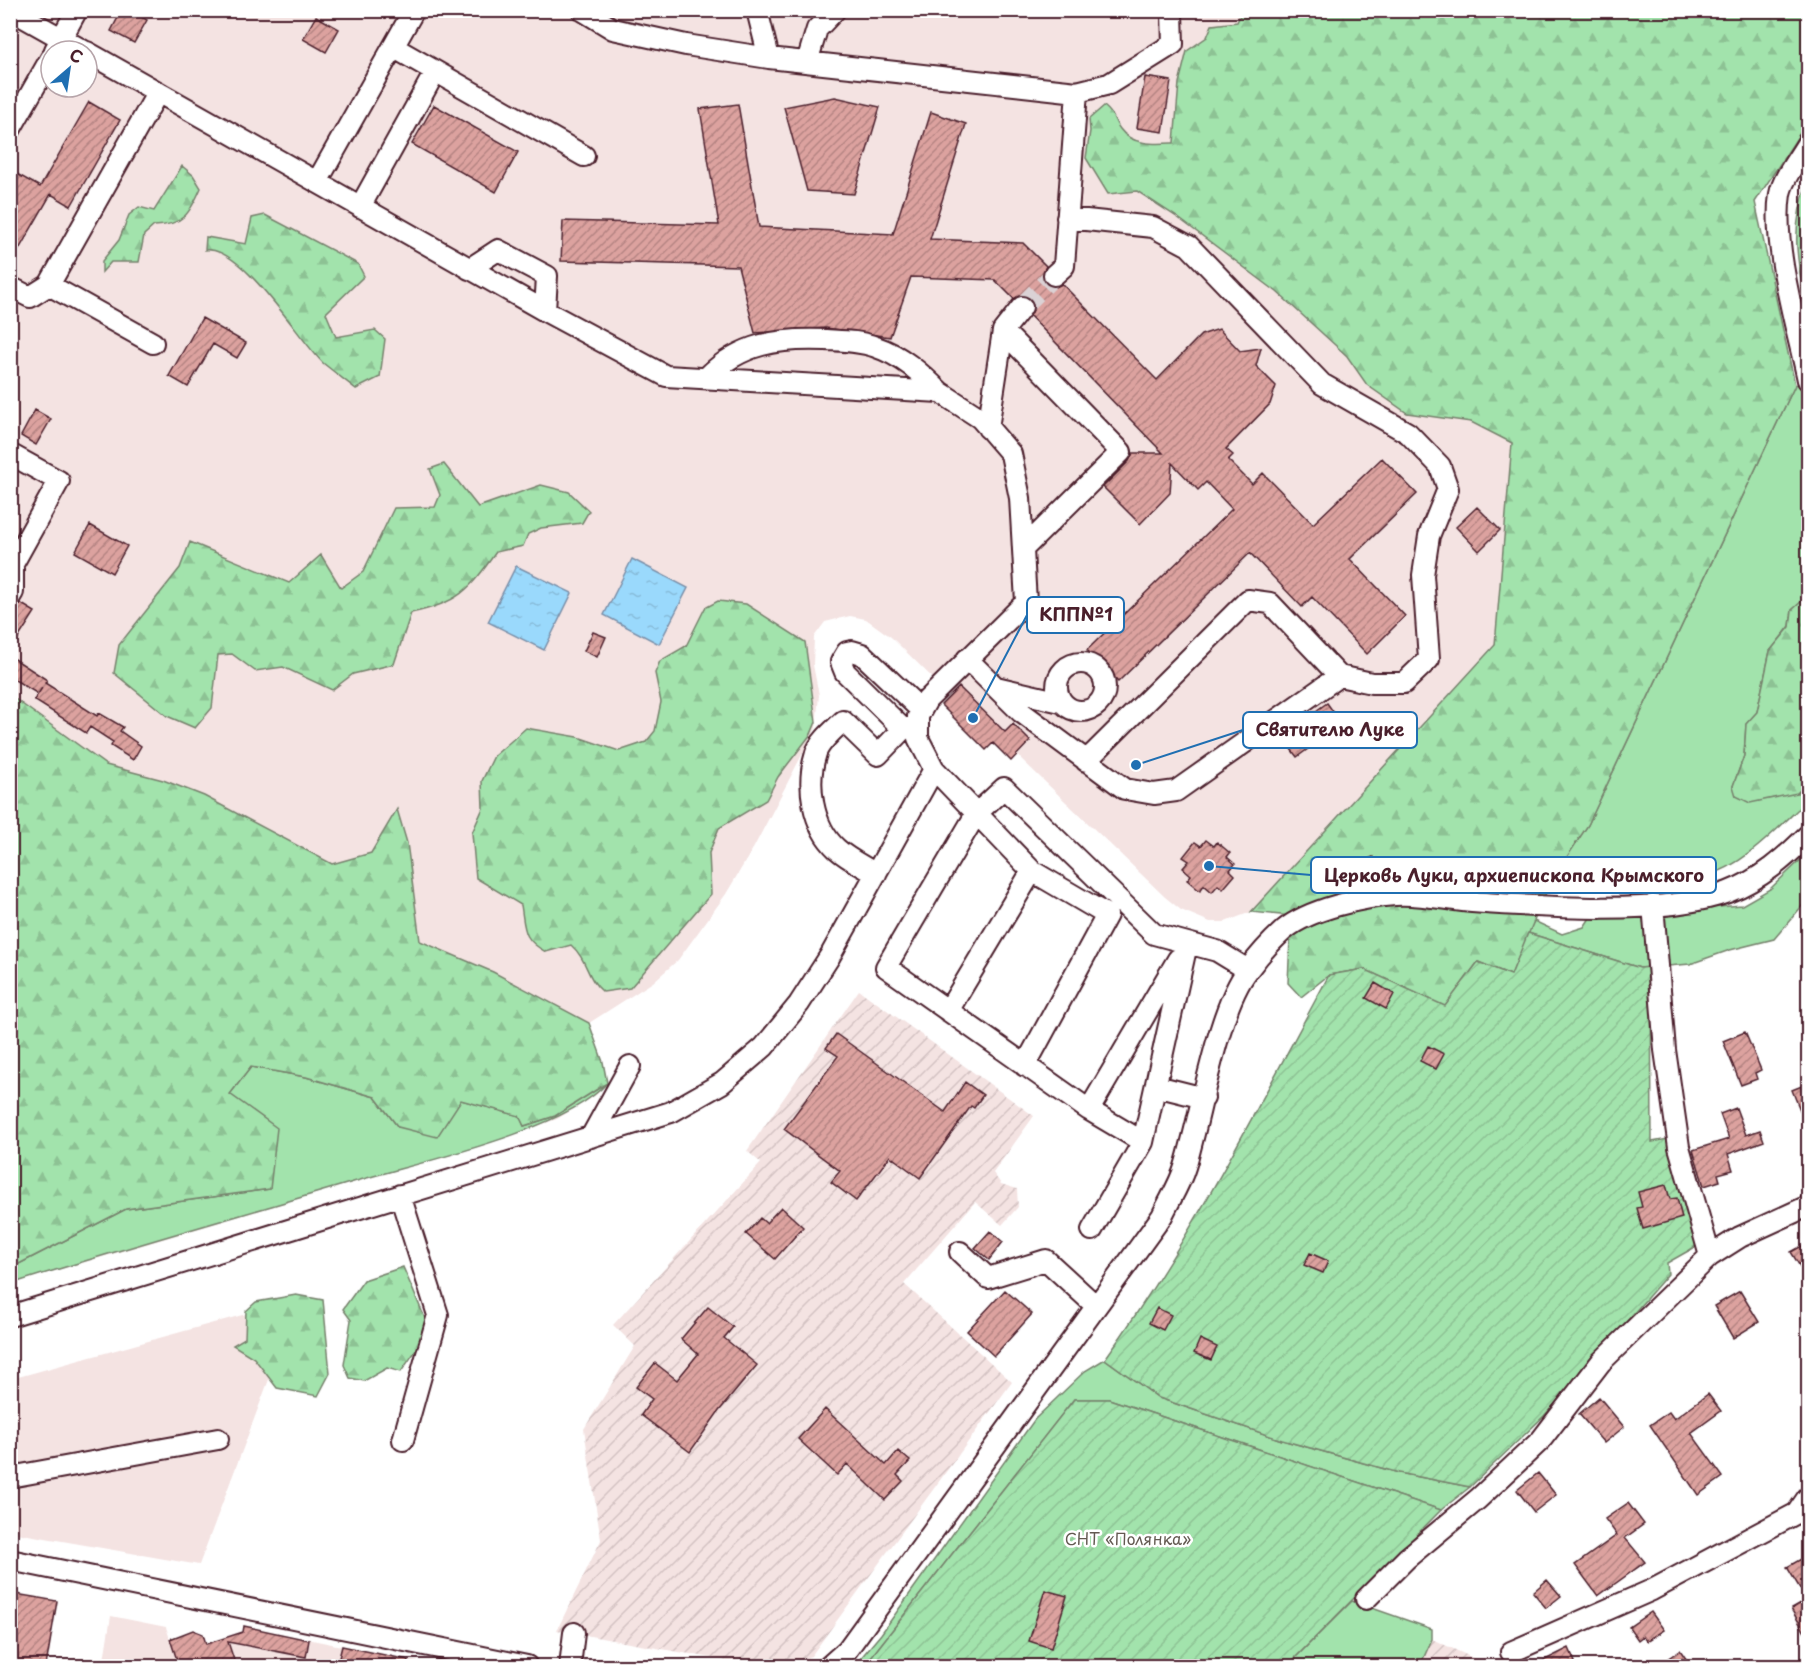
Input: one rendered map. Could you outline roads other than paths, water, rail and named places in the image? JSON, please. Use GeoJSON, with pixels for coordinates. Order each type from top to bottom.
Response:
{"type":"FeatureCollection","features":[{"type":"Feature","properties":{"kind":"street"},"geometry":{"type":"LineString","coordinates":[[10,10],[50,39]]}},
{"type":"Feature","properties":{"kind":"street"},"geometry":{"type":"LineString","coordinates":[[61,39],[77,10]]}},
{"type":"Feature","properties":{"kind":"street"},"geometry":{"type":"LineString","coordinates":[[317,182],[414,10]]}},
{"type":"Feature","properties":{"kind":"street"},"geometry":{"type":"LineString","coordinates":[[757,10],[769,58]]}},
{"type":"Feature","properties":{"kind":"street"},"geometry":{"type":"LineString","coordinates":[[807,63],[817,29],[835,10]]}},
{"type":"Feature","properties":{"kind":"street"},"geometry":{"type":"LineString","coordinates":[[595,13],[613,29],[769,58],[1077,92],[1109,84],[1173,44],[1170,10]]}},
{"type":"Feature","properties":{"kind":"street"},"geometry":{"type":"LineString","coordinates":[[393,47],[584,156]]}},
{"type":"Feature","properties":{"kind":"street"},"geometry":{"type":"LineString","coordinates":[[99,59],[545,311],[666,376],[940,392]]}},
{"type":"Feature","properties":{"kind":"street"},"geometry":{"type":"LineString","coordinates":[[360,207],[435,72]]}},
{"type":"Feature","properties":{"kind":"street"},"geometry":{"type":"LineString","coordinates":[[10,130],[39,79]]}},
{"type":"Feature","properties":{"kind":"street"},"geometry":{"type":"LineString","coordinates":[[10,287],[30,297],[49,285],[158,92]]}},
{"type":"Feature","properties":{"kind":"street"},"geometry":{"type":"LineString","coordinates":[[1054,275],[1064,267],[1077,92]]}},
{"type":"Feature","properties":{"kind":"street"},"geometry":{"type":"LineString","coordinates":[[1809,142],[1780,192],[1782,247],[1801,316],[1809,380]]}},
{"type":"Feature","properties":{"kind":"street"},"geometry":{"type":"LineString","coordinates":[[1067,218],[1153,227],[1189,246],[1322,384],[1408,433],[1440,466],[1448,489],[1429,536],[1423,576],[1429,659],[1404,683],[1372,682],[1339,676],[1270,603],[1248,600],[1086,761]]}},
{"type":"Feature","properties":{"kind":"street"},"geometry":{"type":"LineString","coordinates":[[470,269],[498,250],[546,276],[545,311]]}},
{"type":"Feature","properties":{"kind":"street"},"geometry":{"type":"LineString","coordinates":[[49,285],[153,343]]}},
{"type":"Feature","properties":{"kind":"street"},"geometry":{"type":"LineString","coordinates":[[988,428],[1003,331],[1022,307]]}},
{"type":"Feature","properties":{"kind":"street"},"geometry":{"type":"LineString","coordinates":[[1003,331],[1121,452],[1023,549]]}},
{"type":"Feature","properties":{"kind":"street"},"geometry":{"type":"LineString","coordinates":[[706,377],[723,361],[773,341],[793,339],[857,341],[878,347],[921,373],[940,392],[980,418],[1011,454],[1020,498],[1026,602],[967,659],[914,721],[878,755],[843,721],[817,751],[812,775],[813,799],[823,831],[836,848],[876,874]]}},
{"type":"Feature","properties":{"kind":"street"},"geometry":{"type":"LineString","coordinates":[[10,454],[59,481],[13,564],[14,592],[10,597]]}},
{"type":"Feature","properties":{"kind":"street"},"geometry":{"type":"LineString","coordinates":[[967,659],[1021,712],[1086,761],[1125,789],[1154,794],[1176,791],[1339,676]]}},
{"type":"Feature","properties":{"kind":"street"},"geometry":{"type":"LineString","coordinates":[[996,687],[1028,694],[1059,692]]}},
{"type":"Feature","properties":{"kind":"street"},"geometry":{"type":"LineString","coordinates":[[914,721],[918,738],[934,770],[1032,870],[1107,915],[1154,934],[1217,951],[1248,970]]}},
{"type":"Feature","properties":{"kind":"street"},"geometry":{"type":"LineString","coordinates":[[10,1316],[671,1112],[722,1083],[765,1047],[799,1004],[934,770]]}},
{"type":"Feature","properties":{"kind":"street"},"geometry":{"type":"LineString","coordinates":[[1143,1142],[1089,1110],[886,967],[976,813],[1004,788],[1154,934]]}},
{"type":"Feature","properties":{"kind":"street"},"geometry":{"type":"LineString","coordinates":[[830,1666],[847,1650],[1161,1216],[1184,1171],[1222,1028],[1236,990],[1248,970],[1286,929],[1337,904],[1396,895],[1473,902],[1653,905],[1706,898],[1729,892],[1771,868],[1809,834]]}},
{"type":"Feature","properties":{"kind":"street"},"geometry":{"type":"LineString","coordinates":[[948,1011],[1032,870]]}},
{"type":"Feature","properties":{"kind":"street"},"geometry":{"type":"LineString","coordinates":[[1653,905],[1665,1050],[1680,1147],[1710,1256]]}},
{"type":"Feature","properties":{"kind":"street"},"geometry":{"type":"LineString","coordinates":[[1025,1065],[1107,915]]}},
{"type":"Feature","properties":{"kind":"street"},"geometry":{"type":"LineString","coordinates":[[1092,1230],[1143,1142],[1187,944]]}},
{"type":"Feature","properties":{"kind":"street"},"geometry":{"type":"LineString","coordinates":[[1089,1110],[1187,944]]}},
{"type":"Feature","properties":{"kind":"street"},"geometry":{"type":"LineString","coordinates":[[591,1137],[630,1066]]}},
{"type":"Feature","properties":{"kind":"street"},"geometry":{"type":"LineString","coordinates":[[1156,1086],[1204,1098]]}},
{"type":"Feature","properties":{"kind":"street"},"geometry":{"type":"LineString","coordinates":[[400,1195],[438,1315],[404,1440]]}},
{"type":"Feature","properties":{"kind":"street"},"geometry":{"type":"LineString","coordinates":[[1366,1599],[1407,1558],[1478,1499],[1541,1440],[1601,1362],[1710,1256],[1740,1237],[1809,1206]]}},
{"type":"Feature","properties":{"kind":"street"},"geometry":{"type":"LineString","coordinates":[[960,1252],[988,1278],[1046,1260],[1096,1306]]}},
{"type":"Feature","properties":{"kind":"street"},"geometry":{"type":"LineString","coordinates":[[10,1476],[218,1439]]}},
{"type":"Feature","properties":{"kind":"street"},"geometry":{"type":"LineString","coordinates":[[1511,1652],[1652,1590],[1797,1513],[1809,1497]]}},
{"type":"Feature","properties":{"kind":"street"},"geometry":{"type":"LineString","coordinates":[[10,1560],[527,1666]]}},
{"type":"Feature","properties":{"kind":"street"},"geometry":{"type":"LineString","coordinates":[[570,1666],[574,1633]]}},
{"type":"Feature","properties":{"kind":"water"},"geometry":{"type":"Polygon","coordinates":[[[632,559],[688,588],[659,644],[604,615],[632,559]]]}},
{"type":"Feature","properties":{"kind":"water"},"geometry":{"type":"Polygon","coordinates":[[[516,566],[572,593],[544,650],[488,622],[516,566]]]}},
{"type":"Feature","properties":{"kind":"tunnel"},"geometry":{"type":"LineString","coordinates":[[1022,307],[1054,275]]}},
{"type":"Feature","properties":{"kind":"place","name":"КПП№1"},"geometry":{"type":"Point","coordinates":[973,718]}},
{"type":"Feature","properties":{"kind":"place","name":"Святителю Луке"},"geometry":{"type":"Point","coordinates":[1136,765]}},
{"type":"Feature","properties":{"kind":"place","name":"Церковь Луки, архиепископа Крымского"},"geometry":{"type":"Point","coordinates":[1209,866]}},
{"type":"Feature","properties":{"kind":"park label","name":"СНТ «Полянка»"},"geometry":{"type":"Point","coordinates":[1128,1539]}}]}
